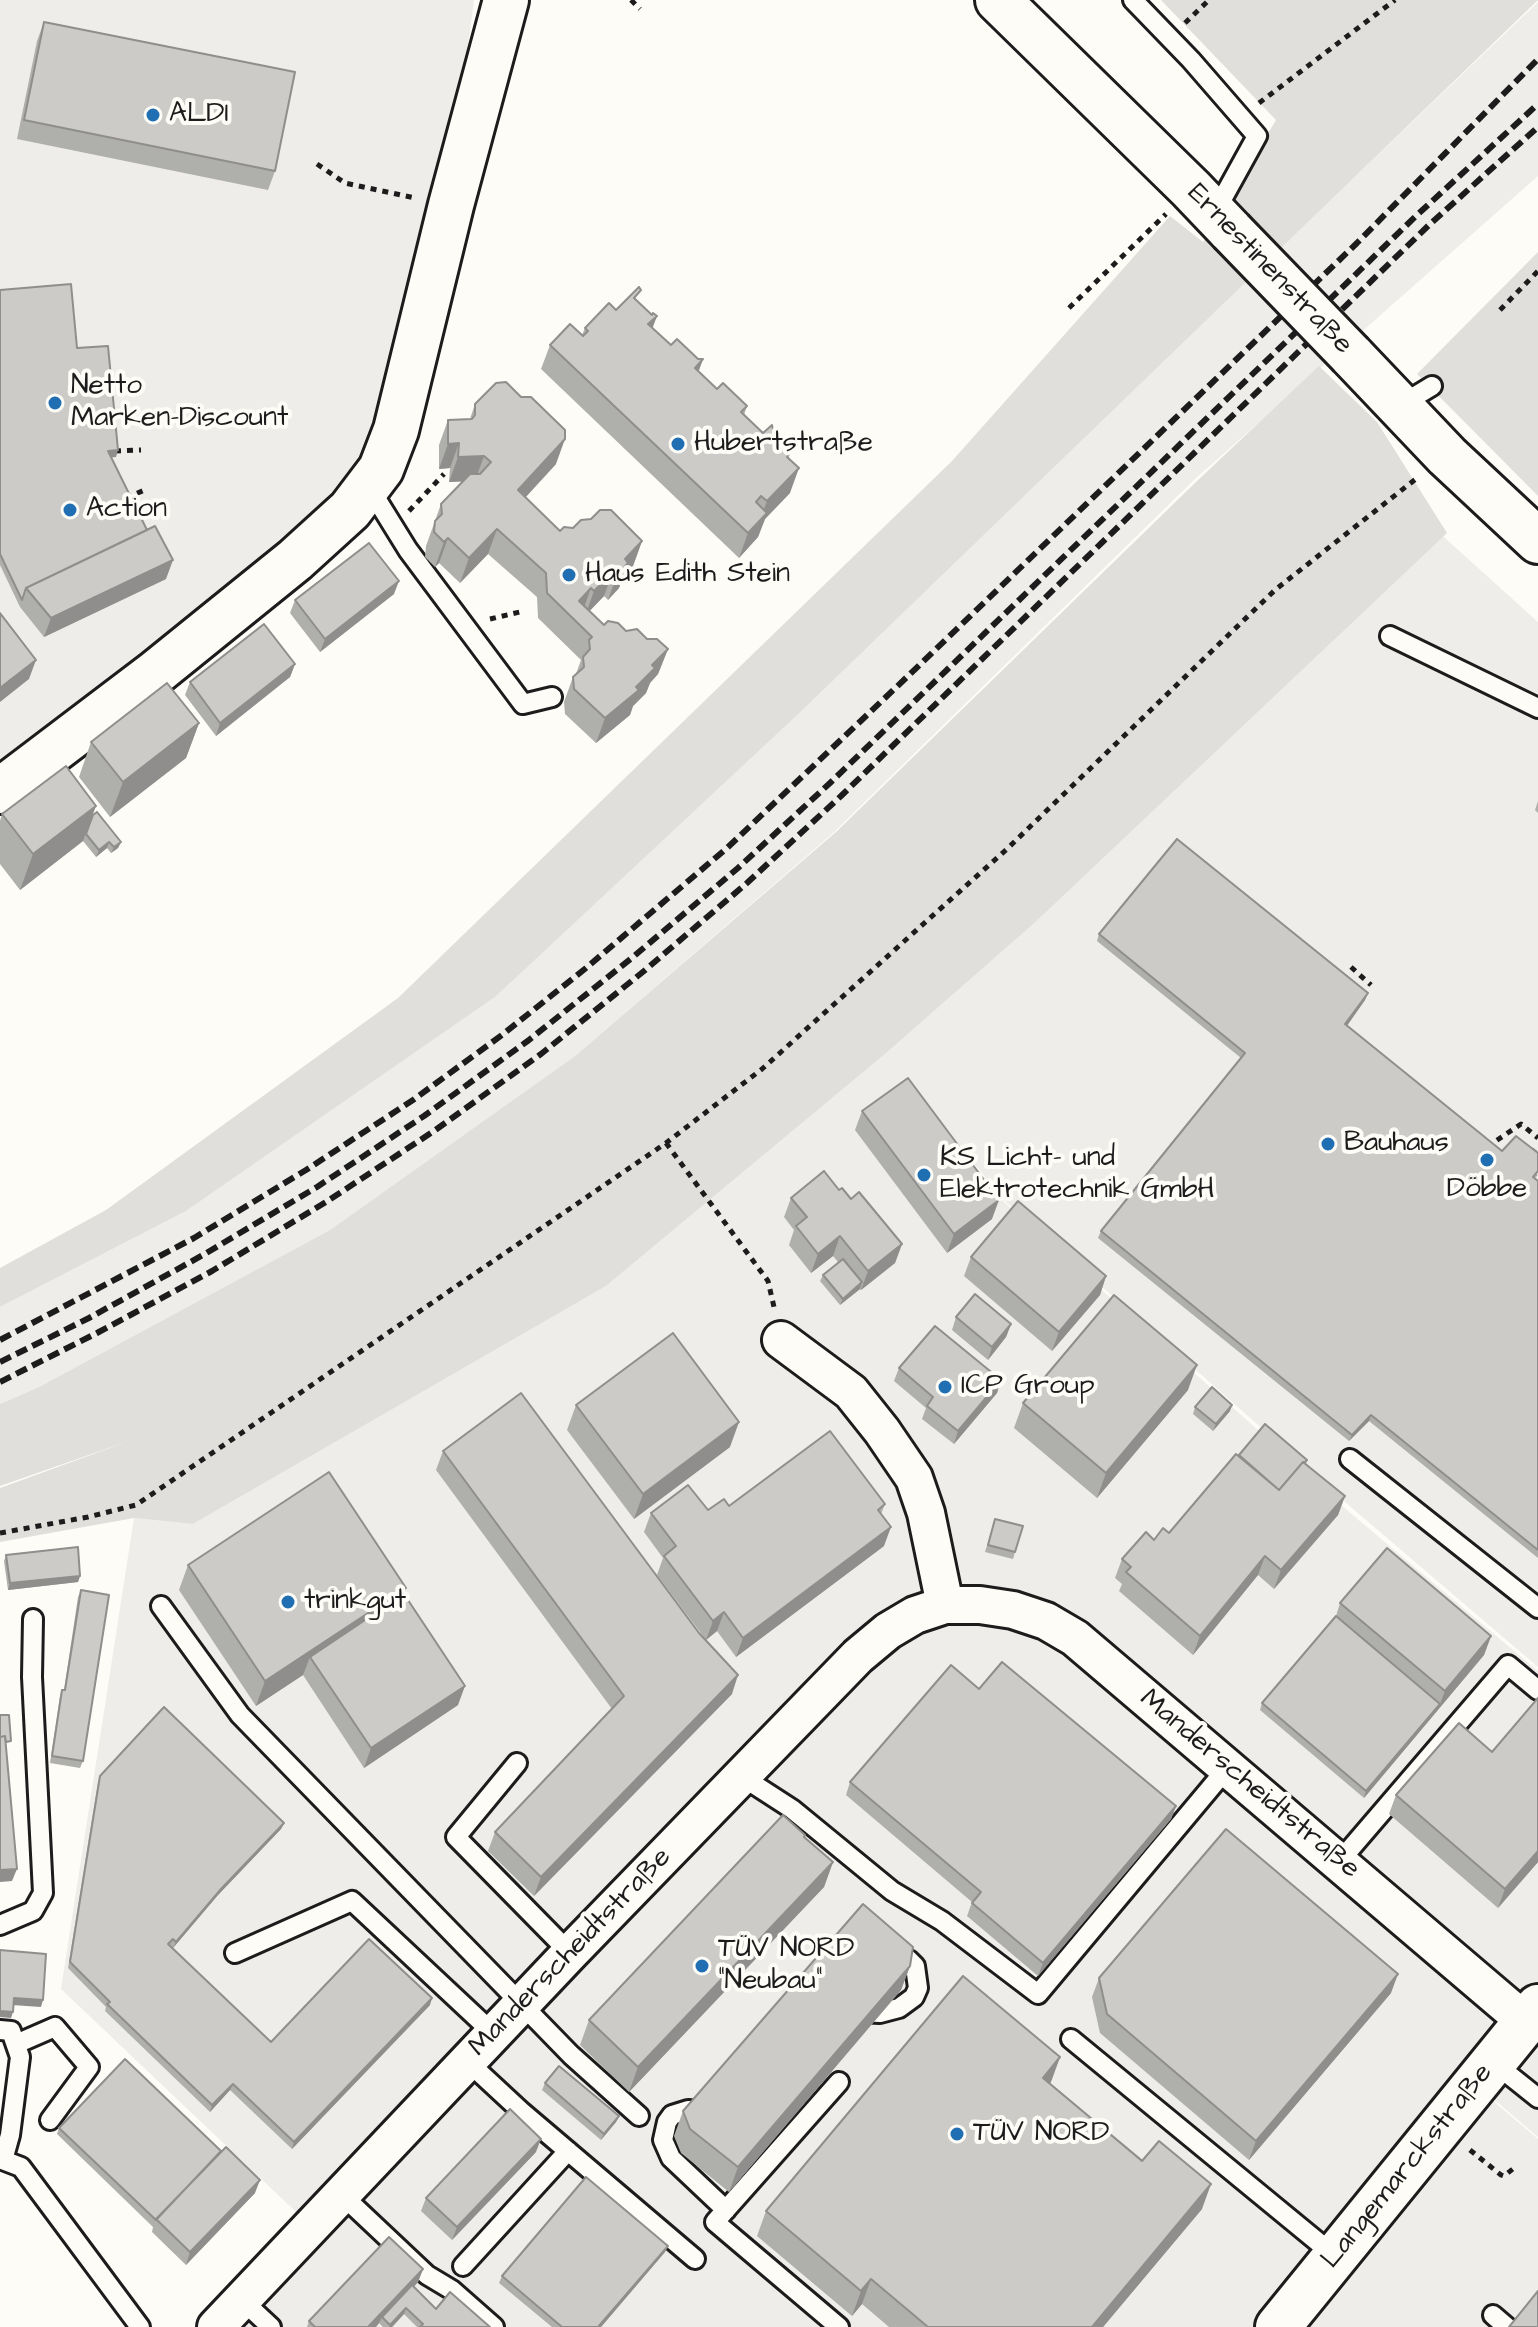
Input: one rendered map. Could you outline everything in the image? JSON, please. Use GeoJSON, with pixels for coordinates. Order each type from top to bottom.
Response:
{"type":"FeatureCollection","features":[{"type":"Feature","properties":{"kind":"street"},"geometry":{"type":"LineString","coordinates":[[0,791],[154,674],[295,560],[350,510],[381,469],[396,430],[451,205],[506,0]]}},
{"type":"Feature","properties":{"kind":"street","name":"Ernestinenstraße"},"geometry":{"type":"LineString","coordinates":[[998,0],[1212,211],[1351,355],[1416,396],[1447,456],[1538,541]]}},
{"type":"Feature","properties":{"kind":"street"},"geometry":{"type":"LineString","coordinates":[[781,1340],[851,1392],[914,1478],[926,1513],[945,1605]]}},
{"type":"Feature","properties":{"kind":"street","name":"Manderscheidtstraße"},"geometry":{"type":"LineString","coordinates":[[216,2327],[493,2033],[868,1648],[888,1631],[915,1615],[945,1605],[980,1605],[1013,1610],[1046,1621],[1065,1632],[1339,1862],[1532,2014]]}},
{"type":"Feature","properties":{"kind":"street","name":"Langemarckstraße"},"geometry":{"type":"LineString","coordinates":[[1278,2327],[1532,2014]]}},
{"type":"Feature","properties":{"kind":"lane"},"geometry":{"type":"LineString","coordinates":[[1133,0],[1257,136],[1212,211]]}},
{"type":"Feature","properties":{"kind":"lane"},"geometry":{"type":"LineString","coordinates":[[369,487],[408,550],[523,704],[552,697]]}},
{"type":"Feature","properties":{"kind":"lane"},"geometry":{"type":"LineString","coordinates":[[1390,636],[1538,708]]}},
{"type":"Feature","properties":{"kind":"lane"},"geometry":{"type":"LineString","coordinates":[[1350,1459],[1538,1608]]}},
{"type":"Feature","properties":{"kind":"lane"},"geometry":{"type":"LineString","coordinates":[[161,1606],[240,1715],[571,2055],[639,2116]]}},
{"type":"Feature","properties":{"kind":"lane"},"geometry":{"type":"LineString","coordinates":[[0,1925],[33,1911],[43,1893],[33,1701],[33,1619]]}},
{"type":"Feature","properties":{"kind":"lane"},"geometry":{"type":"LineString","coordinates":[[1339,1862],[1508,1665],[1538,1690]]}},
{"type":"Feature","properties":{"kind":"lane"},"geometry":{"type":"LineString","coordinates":[[517,1763],[456,1837],[570,1953]]}},
{"type":"Feature","properties":{"kind":"lane"},"geometry":{"type":"LineString","coordinates":[[741,1776],[792,1809],[892,1891],[942,1921],[1038,1994],[1228,1767]]}},
{"type":"Feature","properties":{"kind":"lane"},"geometry":{"type":"LineString","coordinates":[[235,1953],[352,1901],[493,2033]]}},
{"type":"Feature","properties":{"kind":"lane"},"geometry":{"type":"LineString","coordinates":[[843,2012],[880,2013],[899,2008],[914,1997],[918,1977],[909,1960],[880,1951]]}},
{"type":"Feature","properties":{"kind":"lane"},"geometry":{"type":"LineString","coordinates":[[16,2044],[55,2027],[89,2067],[50,2120]]}},
{"type":"Feature","properties":{"kind":"lane"},"geometry":{"type":"LineString","coordinates":[[0,2030],[11,2031],[20,2057],[10,2135],[2,2159],[21,2167],[140,2327]]}},
{"type":"Feature","properties":{"kind":"lane"},"geometry":{"type":"LineString","coordinates":[[1071,2039],[1336,2257]]}},
{"type":"Feature","properties":{"kind":"lane"},"geometry":{"type":"LineString","coordinates":[[467,2061],[695,2259]]}},
{"type":"Feature","properties":{"kind":"lane"},"geometry":{"type":"LineString","coordinates":[[1493,2062],[1538,2098]]}},
{"type":"Feature","properties":{"kind":"lane"},"geometry":{"type":"LineString","coordinates":[[839,2082],[715,2222],[839,2327]]}},
{"type":"Feature","properties":{"kind":"lane"},"geometry":{"type":"LineString","coordinates":[[726,2210],[671,2158],[663,2140],[667,2122],[679,2111],[729,2113]]}},
{"type":"Feature","properties":{"kind":"lane"},"geometry":{"type":"LineString","coordinates":[[463,2266],[568,2151]]}},
{"type":"Feature","properties":{"kind":"lane"},"geometry":{"type":"LineString","coordinates":[[341,2194],[427,2275],[452,2290],[494,2327]]}},
{"type":"Feature","properties":{"kind":"lane"},"geometry":{"type":"LineString","coordinates":[[242,2300],[271,2327]]}},
{"type":"Feature","properties":{"kind":"path"},"geometry":{"type":"LineString","coordinates":[[631,0],[640,9]]}},
{"type":"Feature","properties":{"kind":"path"},"geometry":{"type":"LineString","coordinates":[[1241,117],[1395,0]]}},
{"type":"Feature","properties":{"kind":"path"},"geometry":{"type":"LineString","coordinates":[[317,164],[345,183],[408,196]]}},
{"type":"Feature","properties":{"kind":"path"},"geometry":{"type":"LineString","coordinates":[[1069,308],[1212,211]]}},
{"type":"Feature","properties":{"kind":"path"},"geometry":{"type":"LineString","coordinates":[[1500,310],[1538,271]]}},
{"type":"Feature","properties":{"kind":"path"},"geometry":{"type":"LineString","coordinates":[[115,451],[141,450]]}},
{"type":"Feature","properties":{"kind":"path"},"geometry":{"type":"LineString","coordinates":[[0,1533],[136,1505],[666,1143],[762,1069],[1008,848],[1293,574],[1447,456]]}},
{"type":"Feature","properties":{"kind":"path"},"geometry":{"type":"LineString","coordinates":[[395,525],[444,474]]}},
{"type":"Feature","properties":{"kind":"path"},"geometry":{"type":"LineString","coordinates":[[126,498],[147,489]]}},
{"type":"Feature","properties":{"kind":"path"},"geometry":{"type":"LineString","coordinates":[[465,626],[524,611]]}},
{"type":"Feature","properties":{"kind":"path"},"geometry":{"type":"LineString","coordinates":[[1351,967],[1371,985]]}},
{"type":"Feature","properties":{"kind":"path"},"geometry":{"type":"LineString","coordinates":[[1487,1148],[1521,1124],[1538,1138]]}},
{"type":"Feature","properties":{"kind":"path"},"geometry":{"type":"LineString","coordinates":[[666,1143],[768,1281],[781,1340]]}},
{"type":"Feature","properties":{"kind":"path"},"geometry":{"type":"LineString","coordinates":[[1530,1155],[1538,1145]]}},
{"type":"Feature","properties":{"kind":"path"},"geometry":{"type":"LineString","coordinates":[[1442,2126],[1501,2175],[1514,2168]]}},
{"type":"Feature","properties":{"kind":"shaded area"},"geometry":{"type":"Polygon","coordinates":[[[0,0],[474,0],[446,216],[378,469],[0,787],[0,0]]]}},
{"type":"Feature","properties":{"kind":"shaded area"},"geometry":{"type":"Polygon","coordinates":[[[1161,0],[1538,0],[797,715],[495,997],[186,1211],[0,1307],[0,1268],[106,1210],[398,998],[952,461],[1170,216],[1203,242],[1276,120],[1161,0]]]}},
{"type":"Feature","properties":{"kind":"shaded area"},"geometry":{"type":"Polygon","coordinates":[[[1538,2],[1538,176],[1196,478],[832,834],[575,1056],[330,1230],[39,1387],[0,1404],[0,1307],[186,1211],[495,997],[1538,2]]]}},
{"type":"Feature","properties":{"kind":"shaded area"},"geometry":{"type":"Polygon","coordinates":[[[1538,252],[1538,496],[1417,374],[1538,252]]]}},
{"type":"Feature","properties":{"kind":"shaded area"},"geometry":{"type":"Polygon","coordinates":[[[1319,366],[1377,422],[1447,533],[1031,926],[885,1054],[606,1286],[193,1524],[134,1518],[0,1542],[0,1488],[132,1440],[0,1486],[0,1404],[39,1387],[330,1230],[575,1056],[836,832],[1319,366]]]}},
{"type":"Feature","properties":{"kind":"shaded area"},"geometry":{"type":"Polygon","coordinates":[[[1425,520],[1538,622],[1538,1667],[1352,1508],[1007,1203],[956,1142],[1004,1202],[1348,1511],[1538,1671],[1538,2003],[1473,2084],[1538,2139],[1538,2327],[224,2327],[314,2229],[61,1989],[134,1518],[193,1524],[606,1286],[885,1054],[1031,926],[1425,520]]]}},
{"type":"Feature","properties":{"kind":"shaded area"},"geometry":{"type":"Polygon","coordinates":[[[1538,2011],[1538,2137],[1477,2085],[1538,2011]]]}},
{"type":"Feature","properties":{"kind":"building","name":"ALDI"},"geometry":{"type":"Polygon","coordinates":[[[44,22],[295,72],[275,171],[24,120],[44,22]]]}},
{"type":"Feature","properties":{"kind":"building"},"geometry":{"type":"Polygon","coordinates":[[[71,284],[77,348],[108,346],[118,450],[108,451],[147,530],[26,588],[22,600],[0,554],[0,290],[71,284]]]}},
{"type":"Feature","properties":{"kind":"building","name":"Hubertstraße"},"geometry":{"type":"Polygon","coordinates":[[[639,287],[641,290],[634,298],[657,316],[648,324],[671,345],[677,339],[698,359],[703,359],[695,368],[717,389],[723,383],[747,406],[741,412],[763,433],[772,425],[773,430],[793,449],[787,457],[799,468],[767,501],[761,496],[756,502],[767,513],[748,533],[550,345],[570,324],[583,336],[588,331],[585,328],[609,303],[616,310],[639,287]]]}},
{"type":"Feature","properties":{"kind":"building","name":"Haus Edith Stein"},"geometry":{"type":"Polygon","coordinates":[[[506,382],[521,397],[531,397],[565,430],[565,439],[518,490],[560,531],[564,527],[573,528],[581,520],[591,519],[600,510],[611,510],[642,541],[625,559],[628,563],[617,575],[613,572],[579,601],[604,625],[608,621],[618,623],[626,631],[637,629],[647,639],[657,639],[668,649],[636,687],[639,690],[605,718],[574,689],[573,677],[584,667],[583,657],[590,649],[589,640],[592,637],[547,593],[546,573],[497,529],[469,558],[448,538],[444,542],[434,532],[435,521],[442,514],[441,504],[470,474],[480,474],[491,462],[484,456],[458,457],[459,443],[448,444],[448,420],[472,419],[475,404],[496,383],[506,382]]]}},
{"type":"Feature","properties":{"kind":"building"},"geometry":{"type":"Polygon","coordinates":[[[155,526],[173,560],[51,618],[26,588],[155,526]]]}},
{"type":"Feature","properties":{"kind":"building"},"geometry":{"type":"Polygon","coordinates":[[[369,543],[399,581],[325,639],[295,600],[369,543]]]}},
{"type":"Feature","properties":{"kind":"building"},"geometry":{"type":"Polygon","coordinates":[[[0,613],[36,660],[0,688],[0,613]]]}},
{"type":"Feature","properties":{"kind":"building"},"geometry":{"type":"Polygon","coordinates":[[[264,624],[295,664],[220,723],[190,682],[264,624]]]}},
{"type":"Feature","properties":{"kind":"building"},"geometry":{"type":"Polygon","coordinates":[[[167,683],[199,723],[123,782],[91,742],[167,683]]]}},
{"type":"Feature","properties":{"kind":"building"},"geometry":{"type":"Polygon","coordinates":[[[66,766],[96,806],[33,854],[2,814],[66,766]]]}},
{"type":"Feature","properties":{"kind":"building"},"geometry":{"type":"Polygon","coordinates":[[[97,812],[121,842],[114,847],[109,842],[99,850],[86,834],[97,812]]]}},
{"type":"Feature","properties":{"kind":"building","name":"Bauhaus"},"geometry":{"type":"Polygon","coordinates":[[[1177,839],[1368,993],[1345,1024],[1502,1151],[1516,1136],[1538,1153],[1538,1171],[1533,1177],[1538,1181],[1538,1550],[1371,1415],[1352,1435],[1101,1231],[1245,1053],[1099,934],[1177,839]]]}},
{"type":"Feature","properties":{"kind":"building","name":"KS Licht- und Elektrotechnik GmbH"},"geometry":{"type":"Polygon","coordinates":[[[908,1078],[999,1200],[954,1234],[862,1111],[908,1078]]]}},
{"type":"Feature","properties":{"kind":"building"},"geometry":{"type":"Polygon","coordinates":[[[824,1171],[851,1199],[859,1192],[902,1244],[868,1271],[840,1236],[818,1254],[796,1226],[807,1217],[791,1198],[824,1171]]]}},
{"type":"Feature","properties":{"kind":"building"},"geometry":{"type":"Polygon","coordinates":[[[1018,1201],[1106,1276],[1059,1332],[971,1257],[1018,1201]]]}},
{"type":"Feature","properties":{"kind":"building"},"geometry":{"type":"Polygon","coordinates":[[[843,1259],[862,1282],[843,1299],[823,1275],[843,1259]]]}},
{"type":"Feature","properties":{"kind":"building"},"geometry":{"type":"Polygon","coordinates":[[[975,1294],[1011,1324],[992,1347],[956,1317],[975,1294]]]}},
{"type":"Feature","properties":{"kind":"building"},"geometry":{"type":"Polygon","coordinates":[[[1114,1295],[1197,1365],[1106,1473],[1023,1403],[1114,1295]]]}},
{"type":"Feature","properties":{"kind":"building","name":"ICP Group"},"geometry":{"type":"Polygon","coordinates":[[[935,1326],[1001,1380],[958,1431],[927,1406],[933,1397],[899,1368],[935,1326]]]}},
{"type":"Feature","properties":{"kind":"building"},"geometry":{"type":"Polygon","coordinates":[[[673,1333],[739,1422],[643,1494],[576,1405],[673,1333]]]}},
{"type":"Feature","properties":{"kind":"building"},"geometry":{"type":"Polygon","coordinates":[[[1212,1387],[1232,1405],[1216,1424],[1195,1407],[1212,1387]]]}},
{"type":"Feature","properties":{"kind":"building"},"geometry":{"type":"Polygon","coordinates":[[[521,1393],[699,1633],[738,1675],[541,1877],[495,1832],[624,1696],[443,1451],[521,1393]]]}},
{"type":"Feature","properties":{"kind":"building"},"geometry":{"type":"Polygon","coordinates":[[[1265,1424],[1307,1460],[1279,1490],[1239,1455],[1265,1424]]]}},
{"type":"Feature","properties":{"kind":"building"},"geometry":{"type":"Polygon","coordinates":[[[830,1431],[885,1504],[878,1510],[891,1527],[743,1638],[724,1612],[713,1621],[664,1556],[676,1546],[651,1513],[688,1485],[708,1510],[724,1499],[729,1506],[830,1431]]]}},
{"type":"Feature","properties":{"kind":"building"},"geometry":{"type":"Polygon","coordinates":[[[1236,1454],[1279,1490],[1303,1462],[1345,1496],[1281,1570],[1265,1556],[1200,1636],[1126,1572],[1131,1567],[1122,1559],[1146,1532],[1154,1540],[1163,1528],[1169,1533],[1236,1454]]]}},
{"type":"Feature","properties":{"kind":"building","name":"trinkgut"},"geometry":{"type":"Polygon","coordinates":[[[329,1472],[406,1588],[265,1681],[188,1565],[329,1472]]]}},
{"type":"Feature","properties":{"kind":"building"},"geometry":{"type":"Polygon","coordinates":[[[995,1519],[1023,1526],[1015,1552],[988,1545],[995,1519]]]}},
{"type":"Feature","properties":{"kind":"building"},"geometry":{"type":"Polygon","coordinates":[[[78,1547],[80,1576],[10,1583],[6,1555],[78,1547]]]}},
{"type":"Feature","properties":{"kind":"building"},"geometry":{"type":"Polygon","coordinates":[[[1387,1548],[1491,1636],[1445,1691],[1340,1603],[1387,1548]]]}},
{"type":"Feature","properties":{"kind":"building"},"geometry":{"type":"Polygon","coordinates":[[[81,1590],[109,1595],[83,1761],[52,1756],[81,1590]]]}},
{"type":"Feature","properties":{"kind":"building"},"geometry":{"type":"Polygon","coordinates":[[[404,1594],[465,1686],[371,1748],[310,1657],[404,1594]]]}},
{"type":"Feature","properties":{"kind":"building"},"geometry":{"type":"Polygon","coordinates":[[[1336,1616],[1440,1704],[1366,1791],[1262,1703],[1336,1616]]]}},
{"type":"Feature","properties":{"kind":"building"},"geometry":{"type":"Polygon","coordinates":[[[1002,1662],[1176,1806],[1043,1963],[972,1903],[981,1892],[850,1782],[951,1665],[979,1689],[1002,1662]]]}},
{"type":"Feature","properties":{"kind":"building"},"geometry":{"type":"Polygon","coordinates":[[[1538,1698],[1538,1851],[1505,1889],[1396,1795],[1459,1723],[1492,1752],[1538,1698]]]}},
{"type":"Feature","properties":{"kind":"building"},"geometry":{"type":"Polygon","coordinates":[[[164,1707],[284,1823],[176,1942],[173,1939],[168,1944],[271,2042],[369,1939],[432,1998],[294,2142],[233,2084],[212,2105],[107,2004],[110,2002],[70,1962],[100,1776],[164,1707]]]}},
{"type":"Feature","properties":{"kind":"building"},"geometry":{"type":"Polygon","coordinates":[[[0,1715],[9,1715],[11,1741],[6,1742],[5,1736],[0,1737],[0,1715]]]}},
{"type":"Feature","properties":{"kind":"building"},"geometry":{"type":"Polygon","coordinates":[[[5,1736],[17,1869],[0,1870],[0,1737],[5,1736]]]}},
{"type":"Feature","properties":{"kind":"building","name":"TÜV NORD \"Neubau\""},"geometry":{"type":"Polygon","coordinates":[[[783,1815],[833,1862],[638,2067],[589,2020],[783,1815]]]}},
{"type":"Feature","properties":{"kind":"building"},"geometry":{"type":"Polygon","coordinates":[[[1226,1829],[1398,1974],[1256,2141],[1107,2014],[1099,1978],[1226,1829]]]}},
{"type":"Feature","properties":{"kind":"building"},"geometry":{"type":"Polygon","coordinates":[[[863,1904],[913,1947],[910,1966],[738,2167],[690,2129],[683,2111],[863,1904]]]}},
{"type":"Feature","properties":{"kind":"building"},"geometry":{"type":"Polygon","coordinates":[[[0,1950],[46,1954],[43,2000],[14,1998],[13,2012],[0,2011],[0,1950]]]}},
{"type":"Feature","properties":{"kind":"building","name":"TÜV NORD"},"geometry":{"type":"Polygon","coordinates":[[[963,1976],[1060,2057],[1043,2078],[1142,2161],[1159,2141],[1211,2184],[1092,2327],[928,2327],[871,2279],[861,2291],[766,2211],[963,1976]]]}},
{"type":"Feature","properties":{"kind":"building"},"geometry":{"type":"Polygon","coordinates":[[[125,2059],[221,2151],[156,2220],[59,2128],[125,2059]]]}},
{"type":"Feature","properties":{"kind":"building"},"geometry":{"type":"Polygon","coordinates":[[[559,2066],[619,2116],[604,2134],[545,2083],[559,2066]]]}},
{"type":"Feature","properties":{"kind":"building"},"geometry":{"type":"Polygon","coordinates":[[[510,2109],[541,2139],[457,2227],[426,2198],[510,2109]]]}},
{"type":"Feature","properties":{"kind":"building"},"geometry":{"type":"Polygon","coordinates":[[[226,2147],[260,2180],[190,2252],[156,2219],[226,2147]]]}},
{"type":"Feature","properties":{"kind":"building"},"geometry":{"type":"Polygon","coordinates":[[[586,2177],[668,2246],[598,2327],[562,2327],[502,2276],[586,2177]]]}},
{"type":"Feature","properties":{"kind":"building"},"geometry":{"type":"Polygon","coordinates":[[[389,2237],[423,2269],[368,2327],[315,2327],[309,2321],[389,2237]]]}},
{"type":"Feature","properties":{"kind":"building"},"geometry":{"type":"Polygon","coordinates":[[[412,2285],[436,2309],[450,2292],[490,2327],[420,2327],[423,2324],[406,2308],[390,2325],[382,2317],[412,2285]]]}},
{"type":"Feature","properties":{"kind":"building"},"geometry":{"type":"Polygon","coordinates":[[[1538,2291],[1538,2327],[1509,2327],[1538,2291]]]}},
{"type":"Feature","properties":{"kind":"railway"},"geometry":{"type":"LineString","coordinates":[[0,1340],[194,1238],[306,1170],[413,1100],[586,968],[727,848],[907,677],[1357,243],[1538,59]]}},
{"type":"Feature","properties":{"kind":"railway"},"geometry":{"type":"LineString","coordinates":[[0,1362],[89,1318],[317,1187],[424,1116],[529,1040],[633,957],[738,868],[830,783],[1417,215],[1538,104]]}},
{"type":"Feature","properties":{"kind":"railway"},"geometry":{"type":"LineString","coordinates":[[0,1382],[212,1271],[326,1202],[434,1131],[541,1054],[644,971],[747,883],[841,796],[1429,225],[1538,127]]}},
{"type":"Feature","properties":{"kind":"place","name":"ALDI"},"geometry":{"type":"Point","coordinates":[153,115]}},
{"type":"Feature","properties":{"kind":"place","name":"Netto Marken-Discount"},"geometry":{"type":"Point","coordinates":[55,403]}},
{"type":"Feature","properties":{"kind":"place","name":"Hubertstraße"},"geometry":{"type":"Point","coordinates":[678,444]}},
{"type":"Feature","properties":{"kind":"place","name":"Action"},"geometry":{"type":"Point","coordinates":[70,510]}},
{"type":"Feature","properties":{"kind":"place","name":"Haus Edith Stein"},"geometry":{"type":"Point","coordinates":[569,575]}},
{"type":"Feature","properties":{"kind":"place","name":"Bauhaus"},"geometry":{"type":"Point","coordinates":[1328,1144]}},
{"type":"Feature","properties":{"kind":"place","name":"Döbbe"},"geometry":{"type":"Point","coordinates":[1487,1160]}},
{"type":"Feature","properties":{"kind":"place","name":"KS Licht- und Elektrotechnik GmbH"},"geometry":{"type":"Point","coordinates":[924,1175]}},
{"type":"Feature","properties":{"kind":"place","name":"ICP Group"},"geometry":{"type":"Point","coordinates":[945,1387]}},
{"type":"Feature","properties":{"kind":"place","name":"trinkgut"},"geometry":{"type":"Point","coordinates":[288,1602]}},
{"type":"Feature","properties":{"kind":"place","name":"TÜV NORD \"Neubau\""},"geometry":{"type":"Point","coordinates":[702,1966]}},
{"type":"Feature","properties":{"kind":"place","name":"TÜV NORD"},"geometry":{"type":"Point","coordinates":[957,2134]}}]}
